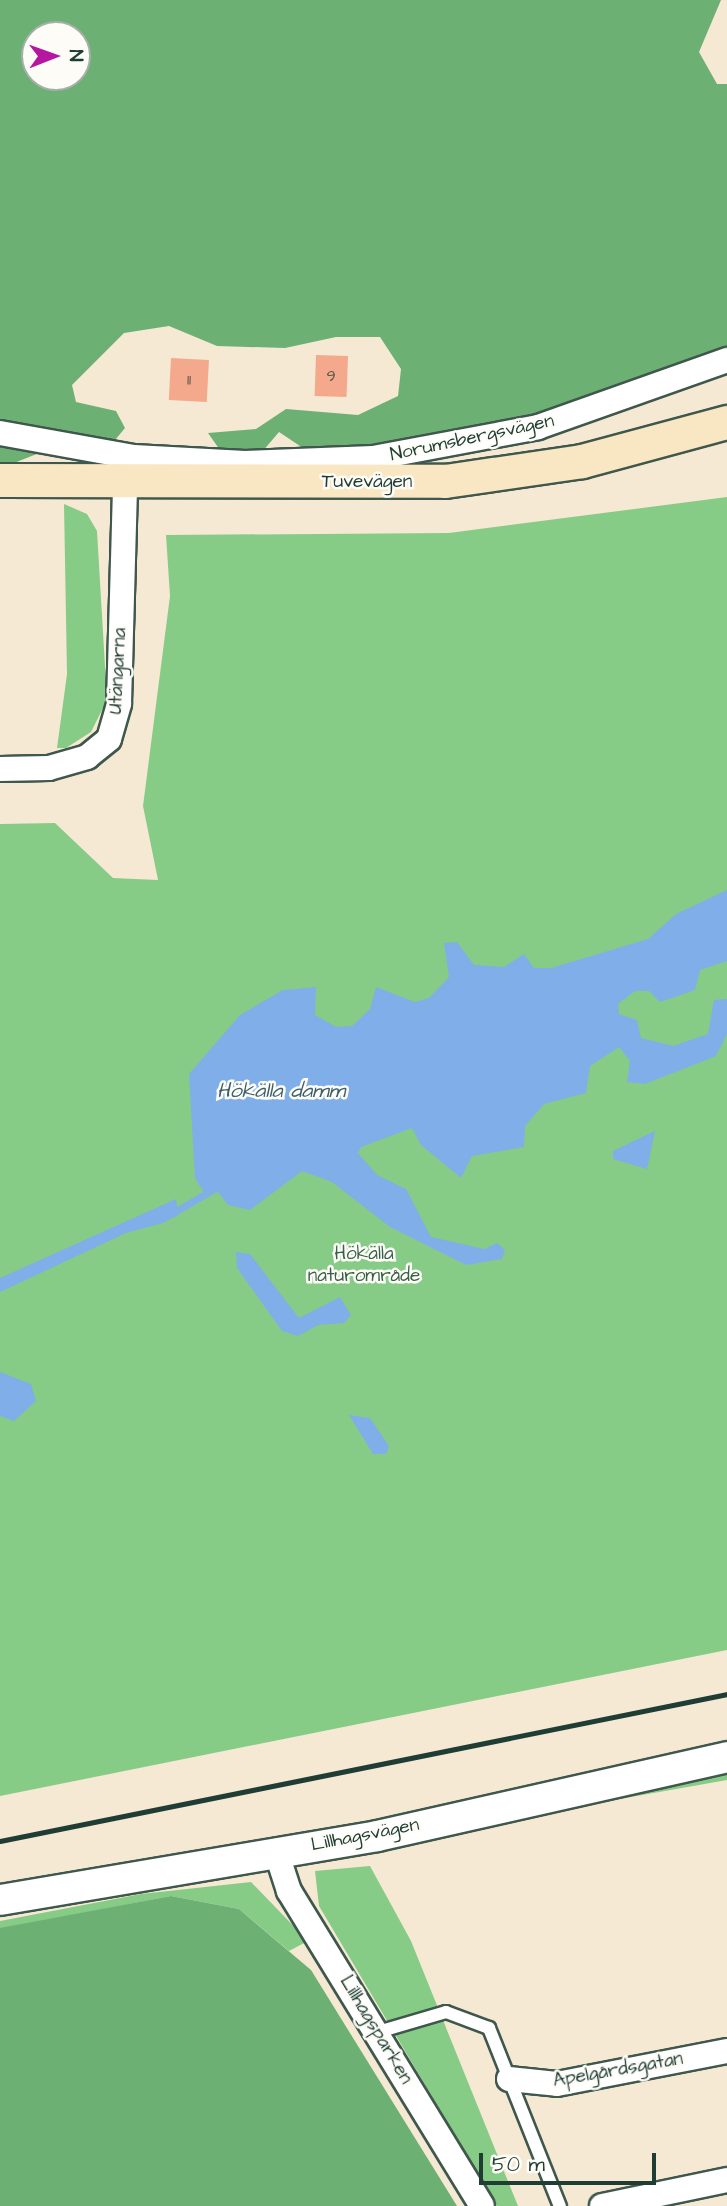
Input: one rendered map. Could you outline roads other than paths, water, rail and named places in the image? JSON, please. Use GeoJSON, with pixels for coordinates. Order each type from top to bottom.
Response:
{"type":"FeatureCollection","features":[{"type":"Feature","properties":{"kind":"main road","name":"Tuvevägen"},"geometry":{"type":"LineString","coordinates":[[0,480],[125,483],[445,481],[582,461],[727,422]]}},
{"type":"Feature","properties":{"kind":"street","name":"Norumsbergsvägen"},"geometry":{"type":"LineString","coordinates":[[0,433],[134,457],[245,463],[373,458],[538,427],[727,360]]}},
{"type":"Feature","properties":{"kind":"street","name":"Utängarna"},"geometry":{"type":"LineString","coordinates":[[0,769],[49,768],[87,757],[109,739],[119,704],[125,483]]}},
{"type":"Feature","properties":{"kind":"street","name":"Lillhagsvägen"},"geometry":{"type":"LineString","coordinates":[[0,1900],[276,1851],[377,1836],[727,1757]]}},
{"type":"Feature","properties":{"kind":"street","name":"Lillhagsparken"},"geometry":{"type":"LineString","coordinates":[[276,1851],[289,1891],[378,2032],[482,2206]]}},
{"type":"Feature","properties":{"kind":"street","name":"Apelgårdsgatan"},"geometry":{"type":"LineString","coordinates":[[509,2079],[557,2084],[727,2051]]}},
{"type":"Feature","properties":{"kind":"street"},"geometry":{"type":"LineString","coordinates":[[602,2206],[727,2180]]}},
{"type":"Feature","properties":{"kind":"lane"},"geometry":{"type":"LineString","coordinates":[[378,2032],[446,2012],[464,2016],[489,2028],[560,2206]]}},
{"type":"Feature","properties":{"kind":"water","name":"Hökälla damm"},"geometry":{"type":"Polygon","coordinates":[[[727,890],[727,961],[700,970],[695,990],[660,1002],[649,991],[635,991],[618,1004],[619,1014],[637,1020],[641,1038],[673,1046],[708,1034],[714,1000],[727,999],[727,1034],[716,1056],[645,1084],[627,1082],[630,1061],[619,1047],[590,1066],[586,1093],[544,1104],[525,1126],[524,1147],[472,1156],[461,1178],[421,1145],[412,1128],[361,1147],[358,1153],[377,1175],[406,1189],[431,1237],[484,1249],[497,1243],[505,1250],[502,1259],[466,1265],[390,1227],[332,1182],[302,1171],[250,1210],[228,1205],[218,1192],[205,1194],[195,1178],[189,1074],[240,1015],[283,990],[316,987],[315,1015],[336,1027],[352,1026],[370,1009],[376,987],[415,1002],[429,998],[449,977],[444,943],[457,942],[474,965],[504,967],[524,954],[534,968],[551,968],[648,939],[676,914],[727,890]]]}},
{"type":"Feature","properties":{"kind":"water"},"geometry":{"type":"Polygon","coordinates":[[[655,1131],[647,1169],[613,1159],[613,1151],[655,1131]]]}},
{"type":"Feature","properties":{"kind":"water"},"geometry":{"type":"Polygon","coordinates":[[[176,1199],[178,1215],[163,1223],[126,1233],[0,1292],[0,1278],[176,1199]]]}},
{"type":"Feature","properties":{"kind":"water"},"geometry":{"type":"Polygon","coordinates":[[[236,1252],[250,1254],[299,1318],[340,1297],[351,1315],[344,1323],[318,1325],[298,1336],[282,1331],[237,1268],[236,1252]]]}},
{"type":"Feature","properties":{"kind":"water"},"geometry":{"type":"Polygon","coordinates":[[[0,1372],[31,1384],[36,1401],[14,1421],[0,1416],[0,1372]]]}},
{"type":"Feature","properties":{"kind":"water"},"geometry":{"type":"Polygon","coordinates":[[[349,1415],[370,1418],[389,1446],[386,1454],[373,1454],[349,1415]]]}},
{"type":"Feature","properties":{"kind":"waterway"},"geometry":{"type":"LineString","coordinates":[[171,1214],[212,1190]]}},
{"type":"Feature","properties":{"kind":"railway"},"geometry":{"type":"LineString","coordinates":[[0,1841],[727,1694]]}},
{"type":"Feature","properties":{"kind":"park label","name":"Hökälla naturområde"},"geometry":{"type":"Point","coordinates":[364,1265]}}]}
